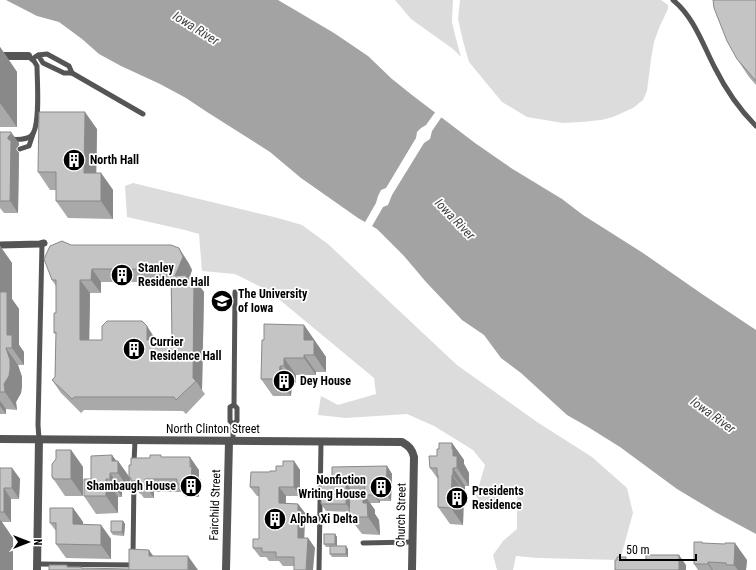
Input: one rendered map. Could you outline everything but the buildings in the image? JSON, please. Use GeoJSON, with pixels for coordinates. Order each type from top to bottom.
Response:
{"type":"FeatureCollection","features":[{"type":"Feature","properties":{"kind":"street"},"geometry":{"type":"LineString","coordinates":[[0,56],[30,58]]}},
{"type":"Feature","properties":{"kind":"street"},"geometry":{"type":"LineString","coordinates":[[0,245],[43,244]]}},
{"type":"Feature","properties":{"kind":"street","name":"North Clinton Street"},"geometry":{"type":"LineString","coordinates":[[0,439],[402,442],[408,445],[412,450],[414,462]]}},
{"type":"Feature","properties":{"kind":"street"},"geometry":{"type":"LineString","coordinates":[[38,567],[39,439]]}},
{"type":"Feature","properties":{"kind":"street","name":"Fairchild Street"},"geometry":{"type":"LineString","coordinates":[[226,570],[231,441]]}},
{"type":"Feature","properties":{"kind":"street","name":"Church Street"},"geometry":{"type":"LineString","coordinates":[[412,570],[414,462]]}},
{"type":"Feature","properties":{"kind":"lane"},"geometry":{"type":"LineString","coordinates":[[673,0],[684,10],[736,104],[756,126]]}},
{"type":"Feature","properties":{"kind":"lane"},"geometry":{"type":"LineString","coordinates":[[20,149],[29,146],[35,130],[37,113],[37,66],[30,58],[47,54],[69,66],[72,74]]}},
{"type":"Feature","properties":{"kind":"lane"},"geometry":{"type":"LineString","coordinates":[[38,55],[44,63],[64,74],[72,74],[143,114]]}},
{"type":"Feature","properties":{"kind":"lane"},"geometry":{"type":"LineString","coordinates":[[0,138],[23,139],[30,136],[35,130]]}},
{"type":"Feature","properties":{"kind":"lane"},"geometry":{"type":"LineString","coordinates":[[39,439],[38,417],[43,244]]}},
{"type":"Feature","properties":{"kind":"lane"},"geometry":{"type":"LineString","coordinates":[[231,441],[233,424],[230,421],[230,407],[234,405],[235,292]]}},
{"type":"Feature","properties":{"kind":"lane"},"geometry":{"type":"LineString","coordinates":[[134,465],[135,440]]}},
{"type":"Feature","properties":{"kind":"lane"},"geometry":{"type":"LineString","coordinates":[[319,570],[321,442]]}},
{"type":"Feature","properties":{"kind":"lane"},"geometry":{"type":"LineString","coordinates":[[38,567],[133,568],[134,472]]}},
{"type":"Feature","properties":{"kind":"lane"},"geometry":{"type":"LineString","coordinates":[[363,543],[412,542]]}},
{"type":"Feature","properties":{"kind":"shaded area"},"geometry":{"type":"Polygon","coordinates":[[[395,0],[453,0],[452,22],[461,57],[453,49],[411,19],[395,0]]]}},
{"type":"Feature","properties":{"kind":"shaded area"},"geometry":{"type":"Polygon","coordinates":[[[460,0],[661,0],[668,5],[668,9],[654,42],[647,91],[643,100],[633,108],[613,117],[601,120],[563,123],[527,117],[502,102],[469,62],[458,19],[460,0]]]}},
{"type":"Feature","properties":{"kind":"shaded area"},"geometry":{"type":"Polygon","coordinates":[[[133,183],[302,225],[328,244],[457,365],[537,422],[592,457],[627,488],[633,513],[620,560],[516,556],[513,570],[497,570],[493,555],[503,541],[517,529],[517,487],[505,489],[495,508],[486,510],[476,496],[485,465],[473,450],[434,426],[407,414],[346,418],[318,415],[321,396],[338,405],[376,394],[374,378],[269,291],[235,274],[202,271],[199,234],[127,217],[125,186],[133,183]]]}},
{"type":"Feature","properties":{"kind":"water","name":"Iowa River"},"geometry":{"type":"Polygon","coordinates":[[[6,0],[278,0],[334,33],[368,56],[392,79],[412,95],[475,143],[511,168],[562,199],[583,215],[643,253],[756,330],[756,534],[677,489],[620,447],[567,415],[521,373],[501,358],[484,335],[462,320],[404,256],[377,229],[358,218],[301,178],[270,152],[186,98],[99,54],[59,22],[37,16],[6,0]]]}},
{"type":"Feature","properties":{"kind":"pier"},"geometry":{"type":"Polygon","coordinates":[[[436,111],[443,115],[432,131],[430,139],[424,143],[392,195],[388,205],[383,207],[371,228],[364,224],[376,203],[381,190],[386,188],[416,138],[417,132],[426,125],[436,111]]]}},
{"type":"Feature","properties":{"kind":"place","name":"North Hall"},"geometry":{"type":"Point","coordinates":[74,160]}},
{"type":"Feature","properties":{"kind":"place","name":"Stanley Residence Hall"},"geometry":{"type":"Point","coordinates":[122,275]}},
{"type":"Feature","properties":{"kind":"place","name":"The University of Iowa"},"geometry":{"type":"Point","coordinates":[222,301]}},
{"type":"Feature","properties":{"kind":"place","name":"Currier Residence Hall"},"geometry":{"type":"Point","coordinates":[134,349]}},
{"type":"Feature","properties":{"kind":"place","name":"Dey House"},"geometry":{"type":"Point","coordinates":[284,381]}},
{"type":"Feature","properties":{"kind":"place","name":"Shambaugh House"},"geometry":{"type":"Point","coordinates":[191,486]}},
{"type":"Feature","properties":{"kind":"place","name":"Nonfiction Writing House"},"geometry":{"type":"Point","coordinates":[381,487]}},
{"type":"Feature","properties":{"kind":"place","name":"Presidents Residence"},"geometry":{"type":"Point","coordinates":[457,498]}},
{"type":"Feature","properties":{"kind":"place","name":"Alpha Xi Delta"},"geometry":{"type":"Point","coordinates":[275,519]}}]}
